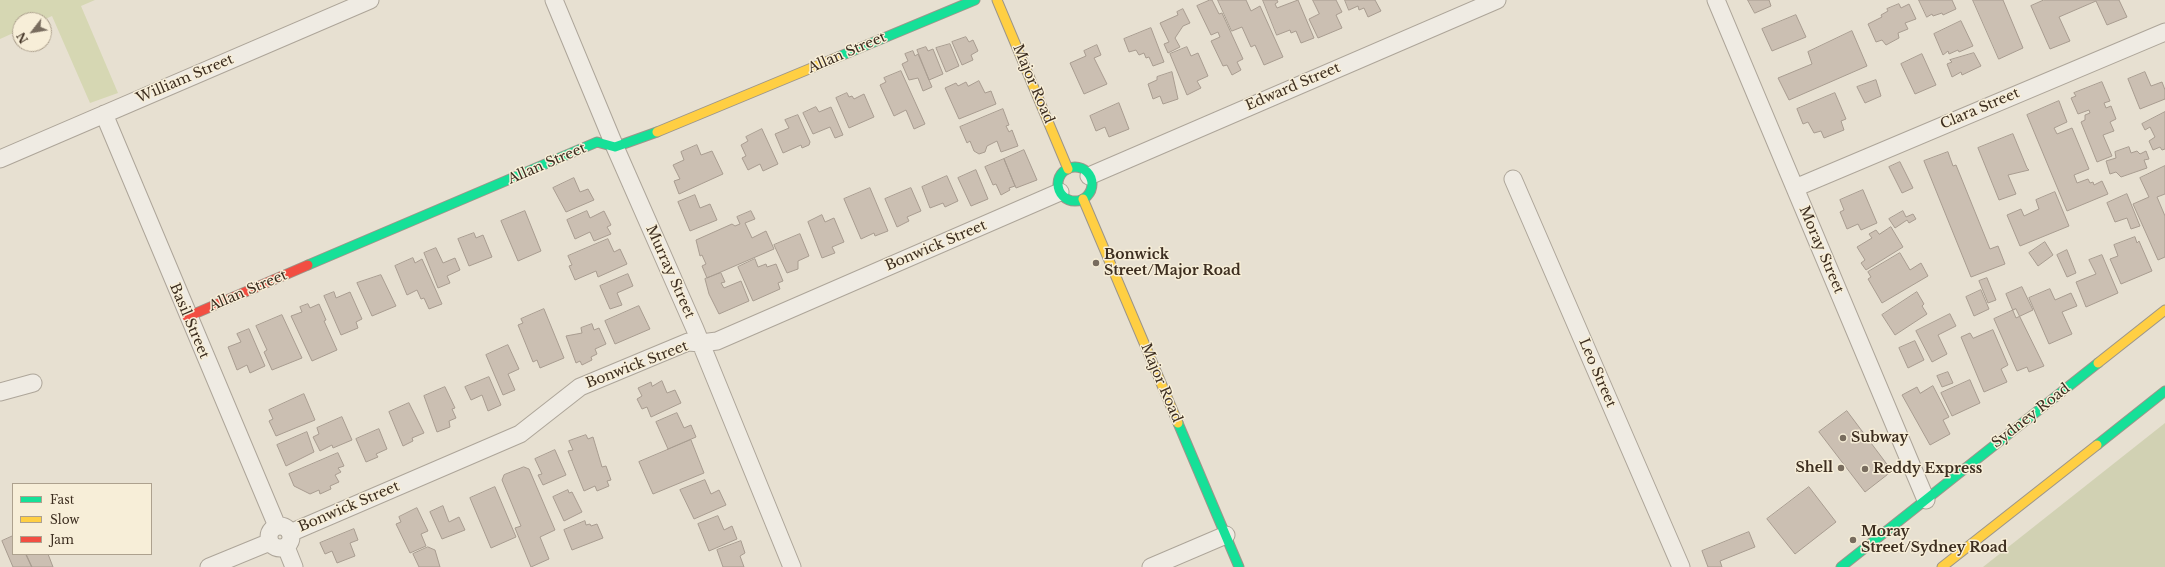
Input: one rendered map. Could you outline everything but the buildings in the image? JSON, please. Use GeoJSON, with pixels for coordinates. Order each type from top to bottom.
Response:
{"type":"FeatureCollection","features":[{"type":"Feature","properties":{"kind":"main road","name":"Allan Street"},"geometry":{"type":"LineString","coordinates":[[187,317],[597,142],[615,147],[633,142],[975,0]]}},
{"type":"Feature","properties":{"kind":"main road","name":"Major Road"},"geometry":{"type":"LineString","coordinates":[[997,0],[1068,169]]}},
{"type":"Feature","properties":{"kind":"main road"},"geometry":{"type":"LineString","coordinates":[[1078,168],[1089,176],[1091,186],[1087,195],[1083,198],[1073,201],[1063,196],[1060,192],[1059,179],[1068,169],[1078,168]]}},
{"type":"Feature","properties":{"kind":"main road","name":"Major Road"},"geometry":{"type":"LineString","coordinates":[[1083,198],[1239,567]]}},
{"type":"Feature","properties":{"kind":"main road","name":"Sydney Road"},"geometry":{"type":"LineString","coordinates":[[1841,567],[2165,310]]}},
{"type":"Feature","properties":{"kind":"main road"},"geometry":{"type":"LineString","coordinates":[[1942,567],[2165,391]]}},
{"type":"Feature","properties":{"kind":"street","name":"William Street"},"geometry":{"type":"LineString","coordinates":[[0,159],[370,0]]}},
{"type":"Feature","properties":{"kind":"street","name":"Murray Street"},"geometry":{"type":"LineString","coordinates":[[554,0],[615,147],[701,343],[792,567]]}},
{"type":"Feature","properties":{"kind":"street","name":"Edward Street"},"geometry":{"type":"LineString","coordinates":[[1089,176],[1497,0]]}},
{"type":"Feature","properties":{"kind":"street","name":"Moray Street"},"geometry":{"type":"LineString","coordinates":[[1716,0],[1926,500]]}},
{"type":"Feature","properties":{"kind":"street","name":"Clara Street"},"geometry":{"type":"LineString","coordinates":[[1795,188],[2165,32]]}},
{"type":"Feature","properties":{"kind":"street","name":"Basil Street"},"geometry":{"type":"LineString","coordinates":[[104,114],[187,317],[294,567]]}},
{"type":"Feature","properties":{"kind":"street","name":"Leo Street"},"geometry":{"type":"LineString","coordinates":[[1513,179],[1681,567]]}},
{"type":"Feature","properties":{"kind":"street","name":"Bonwick Street"},"geometry":{"type":"LineString","coordinates":[[209,567],[520,434],[580,387],[688,342],[701,343],[717,341],[1060,192]]}},
{"type":"Feature","properties":{"kind":"street"},"geometry":{"type":"LineString","coordinates":[[0,392],[32,383]]}},
{"type":"Feature","properties":{"kind":"street"},"geometry":{"type":"LineString","coordinates":[[1151,567],[1226,535]]}},
{"type":"Feature","properties":{"kind":"green space"},"geometry":{"type":"Polygon","coordinates":[[[0,0],[95,0],[81,6],[118,93],[90,103],[52,16],[52,12],[12,12],[12,34],[0,39],[0,0]]]}},
{"type":"Feature","properties":{"kind":"green space"},"geometry":{"type":"Polygon","coordinates":[[[2165,423],[2165,567],[1983,567],[2165,423]]]}},
{"type":"Feature","properties":{"kind":"traffic: fast"},"geometry":{"type":"LineString","coordinates":[[838,57],[975,0]]}},
{"type":"Feature","properties":{"kind":"traffic: fast"},"geometry":{"type":"LineString","coordinates":[[308,265],[597,142],[615,147],[657,132]]}},
{"type":"Feature","properties":{"kind":"traffic: fast"},"geometry":{"type":"LineString","coordinates":[[1075,167],[1087,172],[1092,184],[1087,196],[1075,201],[1063,196],[1058,184],[1063,172],[1075,167]]}},
{"type":"Feature","properties":{"kind":"traffic: fast"},"geometry":{"type":"LineString","coordinates":[[1841,567],[2098,363]]}},
{"type":"Feature","properties":{"kind":"traffic: fast"},"geometry":{"type":"LineString","coordinates":[[2097,445],[2165,391]]}},
{"type":"Feature","properties":{"kind":"traffic: fast"},"geometry":{"type":"LineString","coordinates":[[1178,423],[1239,567]]}},
{"type":"Feature","properties":{"kind":"traffic: slow"},"geometry":{"type":"LineString","coordinates":[[997,0],[1068,169]]}},
{"type":"Feature","properties":{"kind":"traffic: slow"},"geometry":{"type":"LineString","coordinates":[[657,132],[838,57]]}},
{"type":"Feature","properties":{"kind":"traffic: slow"},"geometry":{"type":"LineString","coordinates":[[1083,199],[1178,423]]}},
{"type":"Feature","properties":{"kind":"traffic: slow"},"geometry":{"type":"LineString","coordinates":[[2098,363],[2165,310]]}},
{"type":"Feature","properties":{"kind":"traffic: slow"},"geometry":{"type":"LineString","coordinates":[[1942,567],[2097,445]]}},
{"type":"Feature","properties":{"kind":"traffic: jam"},"geometry":{"type":"LineString","coordinates":[[187,317],[308,265]]}},
{"type":"Feature","properties":{"kind":"place","name":"Bonwick Street/Major Road"},"geometry":{"type":"Point","coordinates":[1096,263]}},
{"type":"Feature","properties":{"kind":"place","name":"Subway"},"geometry":{"type":"Point","coordinates":[1843,438]}},
{"type":"Feature","properties":{"kind":"place","name":"Shell"},"geometry":{"type":"Point","coordinates":[1841,468]}},
{"type":"Feature","properties":{"kind":"place","name":"Reddy Express"},"geometry":{"type":"Point","coordinates":[1865,469]}},
{"type":"Feature","properties":{"kind":"place","name":"Moray Street/Sydney Road"},"geometry":{"type":"Point","coordinates":[1853,540]}}]}
